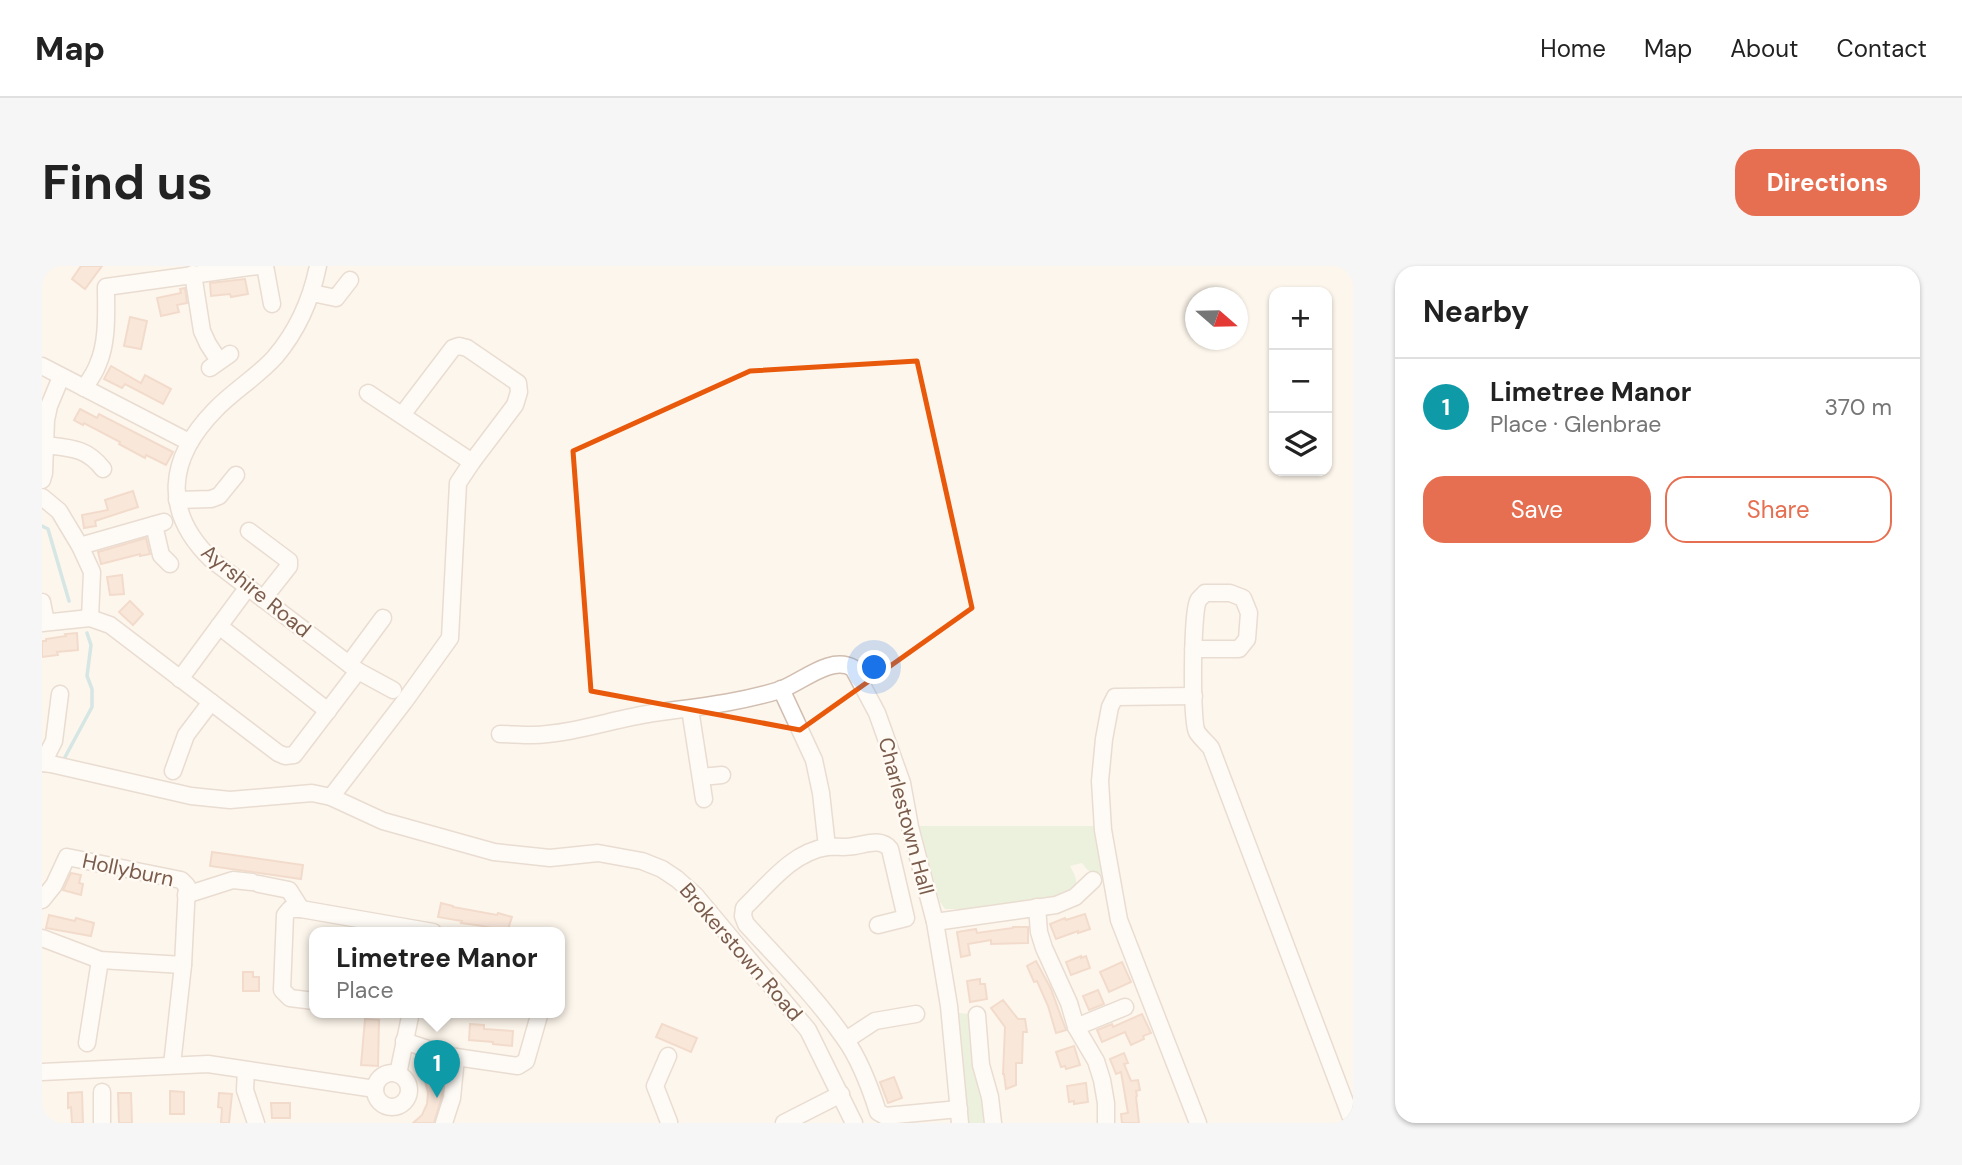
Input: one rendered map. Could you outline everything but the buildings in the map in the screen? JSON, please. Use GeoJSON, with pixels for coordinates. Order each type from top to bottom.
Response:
{"type":"FeatureCollection","features":[{"type":"Feature","properties":{"kind":"street"},"geometry":{"type":"LineString","coordinates":[[84,388],[99,363],[105,328],[106,287],[258,266]]}},
{"type":"Feature","properties":{"kind":"street"},"geometry":{"type":"LineString","coordinates":[[264,266],[272,304]]}},
{"type":"Feature","properties":{"kind":"street","name":"Ayrshire Road"},"geometry":{"type":"LineString","coordinates":[[317,266],[312,293],[296,330],[274,358],[196,430],[181,461],[177,500],[181,519],[198,547],[353,668],[393,690]]}},
{"type":"Feature","properties":{"kind":"street"},"geometry":{"type":"LineString","coordinates":[[193,274],[202,331],[220,361]]}},
{"type":"Feature","properties":{"kind":"street"},"geometry":{"type":"LineString","coordinates":[[312,293],[336,298],[350,280]]}},
{"type":"Feature","properties":{"kind":"street"},"geometry":{"type":"LineString","coordinates":[[331,797],[450,638],[458,483],[515,405],[519,392],[518,383],[467,348],[459,346],[453,348],[402,415]]}},
{"type":"Feature","properties":{"kind":"street"},"geometry":{"type":"LineString","coordinates":[[42,366],[189,442]]}},
{"type":"Feature","properties":{"kind":"street"},"geometry":{"type":"LineString","coordinates":[[42,480],[46,420],[61,377]]}},
{"type":"Feature","properties":{"kind":"street"},"geometry":{"type":"LineString","coordinates":[[368,393],[472,462]]}},
{"type":"Feature","properties":{"kind":"street"},"geometry":{"type":"LineString","coordinates":[[46,445],[79,450],[94,458],[103,469]]}},
{"type":"Feature","properties":{"kind":"street"},"geometry":{"type":"LineString","coordinates":[[177,500],[211,499],[219,496],[236,475]]}},
{"type":"Feature","properties":{"kind":"street"},"geometry":{"type":"LineString","coordinates":[[42,497],[59,511],[92,572],[90,618]]}},
{"type":"Feature","properties":{"kind":"street"},"geometry":{"type":"LineString","coordinates":[[80,546],[159,524],[161,555],[170,565]]}},
{"type":"Feature","properties":{"kind":"street"},"geometry":{"type":"LineString","coordinates":[[249,531],[289,561],[289,566],[263,599]]}},
{"type":"Feature","properties":{"kind":"street"},"geometry":{"type":"LineString","coordinates":[[180,679],[248,587]]}},
{"type":"Feature","properties":{"kind":"street"},"geometry":{"type":"LineString","coordinates":[[1193,649],[1238,649],[1247,639],[1249,613],[1243,598],[1230,593],[1205,593],[1198,601],[1193,636],[1193,649],[1194,696],[1196,731],[1211,748],[1353,1123]]}},
{"type":"Feature","properties":{"kind":"street"},"geometry":{"type":"LineString","coordinates":[[42,602],[44,622],[90,618],[110,625],[285,756],[294,755],[328,711],[383,618]]}},
{"type":"Feature","properties":{"kind":"street"},"geometry":{"type":"LineString","coordinates":[[219,626],[328,711]]}},
{"type":"Feature","properties":{"kind":"street","name":"Charlestown Hall"},"geometry":{"type":"LineString","coordinates":[[500,734],[533,735],[569,730],[652,713],[737,701],[781,689],[835,663],[853,668],[877,713],[902,783],[910,827],[935,922],[949,1006],[959,1116]]}},
{"type":"Feature","properties":{"kind":"street"},"geometry":{"type":"LineString","coordinates":[[781,689],[814,760],[827,847]]}},
{"type":"Feature","properties":{"kind":"street"},"geometry":{"type":"LineString","coordinates":[[43,763],[54,741],[60,694]]}},
{"type":"Feature","properties":{"kind":"street"},"geometry":{"type":"LineString","coordinates":[[1194,696],[1115,697],[1104,739],[1100,781],[1104,830],[1119,920],[1198,1123]]}},
{"type":"Feature","properties":{"kind":"street"},"geometry":{"type":"LineString","coordinates":[[173,771],[186,735],[211,702]]}},
{"type":"Feature","properties":{"kind":"street"},"geometry":{"type":"LineString","coordinates":[[690,709],[704,799]]}},
{"type":"Feature","properties":{"kind":"street","name":"Brokerstown Road"},"geometry":{"type":"LineString","coordinates":[[43,763],[191,796],[230,800],[312,793],[331,797],[383,821],[494,852],[550,858],[598,853],[642,861],[662,869],[677,878],[695,895],[793,1009],[812,1037],[854,1123]]}},
{"type":"Feature","properties":{"kind":"street"},"geometry":{"type":"LineString","coordinates":[[701,777],[722,775]]}},
{"type":"Feature","properties":{"kind":"street"},"geometry":{"type":"LineString","coordinates":[[878,925],[906,918],[890,849],[885,843],[879,842],[827,847],[795,858],[744,908],[743,916],[746,924],[804,988],[846,1040],[871,1089],[878,1112],[885,1115],[959,1116]]}},
{"type":"Feature","properties":{"kind":"street","name":"Hollyburn"},"geometry":{"type":"LineString","coordinates":[[42,900],[54,885],[67,857],[181,880],[187,886],[183,965],[172,1065]]}},
{"type":"Feature","properties":{"kind":"street","name":"Hollyburn"},"geometry":{"type":"LineString","coordinates":[[186,895],[233,880],[289,890],[302,909]]}},
{"type":"Feature","properties":{"kind":"street"},"geometry":{"type":"LineString","coordinates":[[935,922],[1056,905],[1075,897],[1093,880]]}},
{"type":"Feature","properties":{"kind":"street"},"geometry":{"type":"LineString","coordinates":[[1037,907],[1039,932],[1044,948],[1069,1003],[1076,1027],[1096,1061],[1106,1103],[1106,1123]]}},
{"type":"Feature","properties":{"kind":"street"},"geometry":{"type":"LineString","coordinates":[[309,1000],[290,998],[282,990],[285,915],[290,909],[404,927]]}},
{"type":"Feature","properties":{"kind":"street"},"geometry":{"type":"LineString","coordinates":[[42,938],[100,960],[183,965]]}},
{"type":"Feature","properties":{"kind":"street"},"geometry":{"type":"LineString","coordinates":[[87,1043],[100,960]]}},
{"type":"Feature","properties":{"kind":"street"},"geometry":{"type":"LineString","coordinates":[[1076,1027],[1125,1007]]}},
{"type":"Feature","properties":{"kind":"street"},"geometry":{"type":"LineString","coordinates":[[846,1040],[875,1021],[916,1014]]}},
{"type":"Feature","properties":{"kind":"street"},"geometry":{"type":"LineString","coordinates":[[397,1074],[410,1018]]}},
{"type":"Feature","properties":{"kind":"street"},"geometry":{"type":"LineString","coordinates":[[404,1041],[456,1057],[518,1066],[526,1061],[538,1018]]}},
{"type":"Feature","properties":{"kind":"street"},"geometry":{"type":"LineString","coordinates":[[993,1123],[990,1097],[981,1065],[978,1023],[996,1030]]}},
{"type":"Feature","properties":{"kind":"street"},"geometry":{"type":"LineString","coordinates":[[668,1056],[655,1086],[668,1123],[686,1123]]}},
{"type":"Feature","properties":{"kind":"street"},"geometry":{"type":"LineString","coordinates":[[444,1123],[452,1098],[456,1057]]}},
{"type":"Feature","properties":{"kind":"street"},"geometry":{"type":"LineString","coordinates":[[42,1072],[208,1064],[375,1089]]}},
{"type":"Feature","properties":{"kind":"street"},"geometry":{"type":"LineString","coordinates":[[247,1070],[245,1090],[256,1123]]}},
{"type":"Feature","properties":{"kind":"street"},"geometry":{"type":"LineString","coordinates":[[393,1073],[406,1080],[409,1096],[398,1107],[387,1107],[378,1100],[375,1089],[379,1079],[393,1073]]}},
{"type":"Feature","properties":{"kind":"street"},"geometry":{"type":"LineString","coordinates":[[102,1091],[102,1123]]}},
{"type":"Feature","properties":{"kind":"street"},"geometry":{"type":"LineString","coordinates":[[784,1123],[841,1094]]}},
{"type":"Feature","properties":{"kind":"street"},"geometry":{"type":"LineString","coordinates":[[382,1123],[387,1107]]}},
{"type":"Feature","properties":{"kind":"highlighted area"},"geometry":{"type":"Polygon","coordinates":[[[917,361],[972,608],[800,730],[591,691],[573,451],[750,371],[917,361]]]}},
{"type":"Feature","properties":{"kind":"green space"},"geometry":{"type":"Polygon","coordinates":[[[919,826],[1097,826],[1103,874],[1091,872],[1082,863],[1070,866],[1076,879],[1075,887],[1058,896],[1025,904],[967,912],[962,909],[945,909],[940,902],[919,826]]]}},
{"type":"Feature","properties":{"kind":"green space"},"geometry":{"type":"Polygon","coordinates":[[[959,1013],[970,1014],[987,1123],[967,1123],[959,1013]]]}},
{"type":"Feature","properties":{"kind":"waterway"},"geometry":{"type":"LineString","coordinates":[[42,526],[48,529],[69,601]]}},
{"type":"Feature","properties":{"kind":"waterway"},"geometry":{"type":"LineString","coordinates":[[64,759],[92,707],[92,689],[87,676],[91,645],[87,633]]}},
{"type":"Feature","properties":{"kind":"place","name":"Limetree Manor"},"geometry":{"type":"Point","coordinates":[437,1098]}}]}
